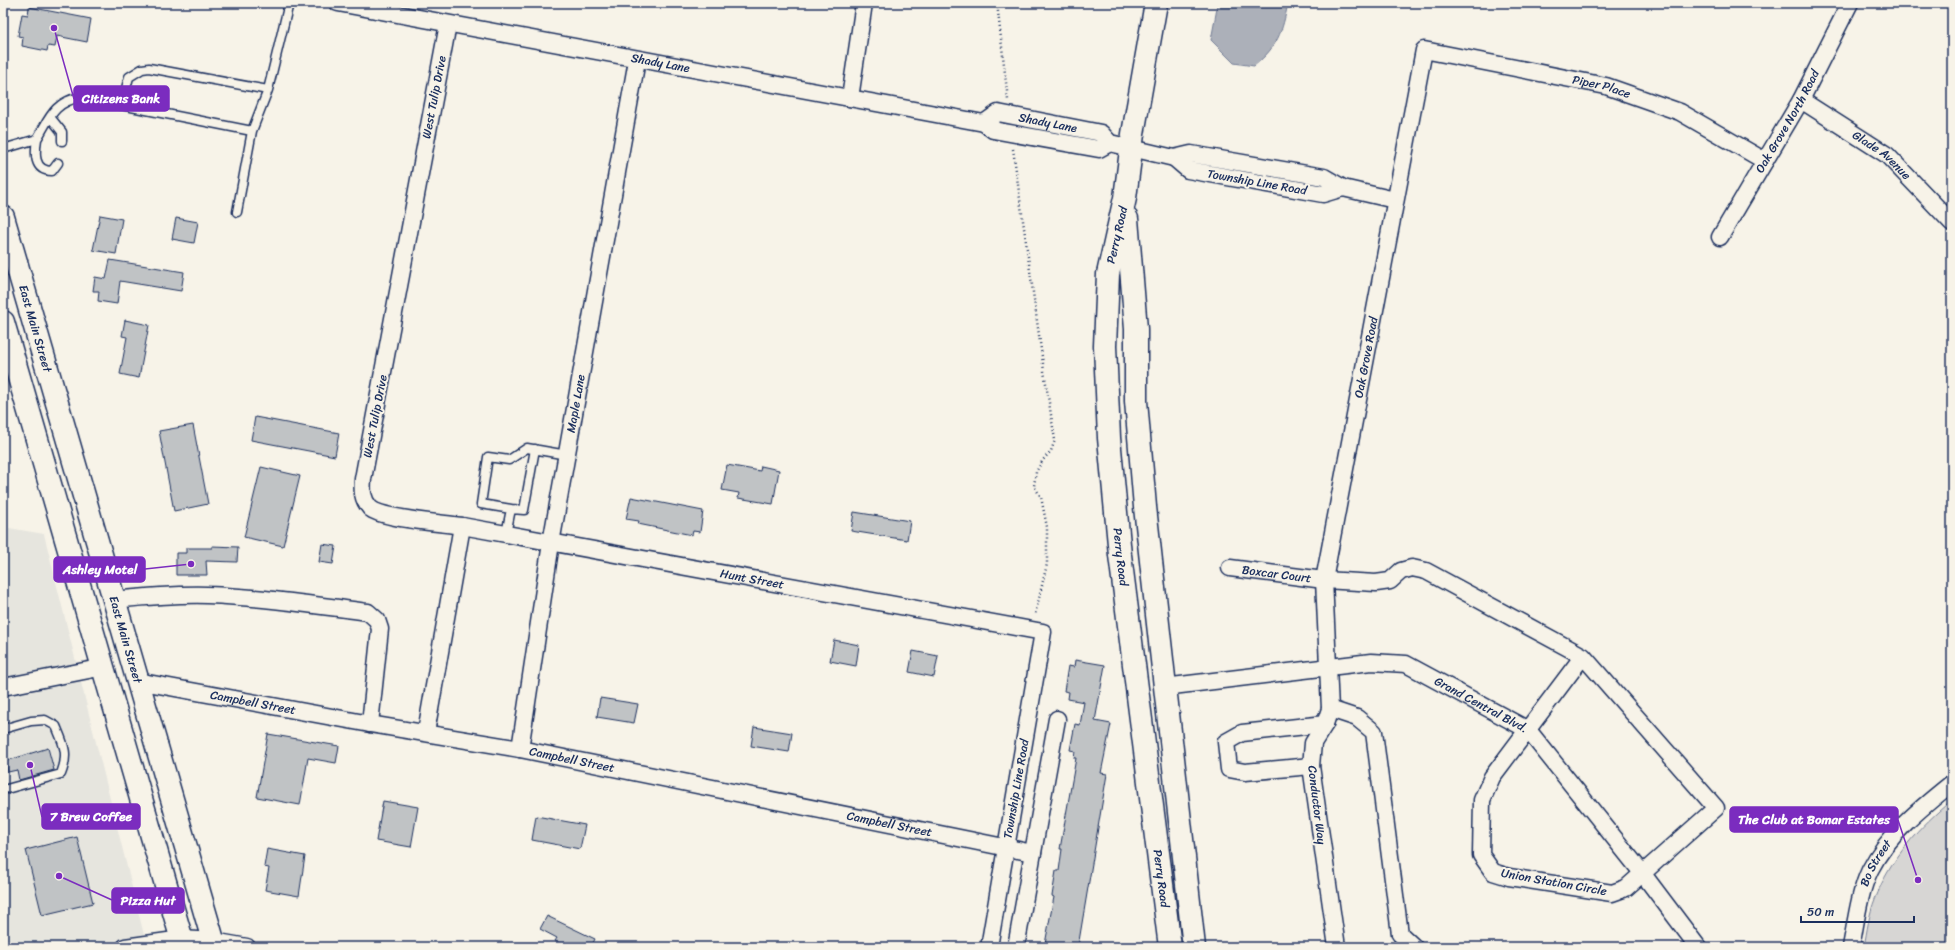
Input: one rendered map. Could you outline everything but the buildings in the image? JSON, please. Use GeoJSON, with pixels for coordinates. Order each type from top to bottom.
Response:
{"type":"FeatureCollection","features":[{"type":"Feature","properties":{"kind":"street","name":"Shady Lane"},"geometry":{"type":"LineString","coordinates":[[338,3],[637,60],[984,123],[993,130],[1099,149],[1110,143]]}},
{"type":"Feature","properties":{"kind":"street"},"geometry":{"type":"LineString","coordinates":[[850,98],[864,3]]}},
{"type":"Feature","properties":{"kind":"street"},"geometry":{"type":"LineString","coordinates":[[1125,198],[1156,3]]}},
{"type":"Feature","properties":{"kind":"street","name":"Oak Grove North Road"},"geometry":{"type":"LineString","coordinates":[[1720,237],[1801,100],[1850,3]]}},
{"type":"Feature","properties":{"kind":"street","name":"West Tulip Drive"},"geometry":{"type":"LineString","coordinates":[[448,24],[362,491],[363,497],[370,508],[383,515],[462,526]]}},
{"type":"Feature","properties":{"kind":"street","name":"Piper Place"},"geometry":{"type":"LineString","coordinates":[[1424,50],[1606,86],[1680,112],[1765,161]]}},
{"type":"Feature","properties":{"kind":"street","name":"Oak Grove Road"},"geometry":{"type":"LineString","coordinates":[[1327,666],[1324,580],[1424,50]]}},
{"type":"Feature","properties":{"kind":"street","name":"Maple Lane"},"geometry":{"type":"LineString","coordinates":[[520,749],[551,543],[637,60]]}},
{"type":"Feature","properties":{"kind":"street","name":"Glade Avenue"},"geometry":{"type":"LineString","coordinates":[[1801,100],[1887,155],[1952,223]]}},
{"type":"Feature","properties":{"kind":"street","name":"Shady Lane"},"geometry":{"type":"LineString","coordinates":[[984,123],[998,114],[1010,116],[1100,133],[1110,143],[1132,148]]}},
{"type":"Feature","properties":{"kind":"street","name":"Township Line Road"},"geometry":{"type":"LineString","coordinates":[[1132,148],[1174,158],[1191,154],[1324,177],[1343,188],[1396,200]]}},
{"type":"Feature","properties":{"kind":"street","name":"Perry Road"},"geometry":{"type":"LineString","coordinates":[[1125,198],[1136,329],[1136,401],[1145,507],[1194,947]]}},
{"type":"Feature","properties":{"kind":"street","name":"Perry Road"},"geometry":{"type":"LineString","coordinates":[[1125,198],[1108,274],[1106,292],[1106,397],[1120,555],[1170,947]]}},
{"type":"Feature","properties":{"kind":"street","name":"East Main Street"},"geometry":{"type":"LineString","coordinates":[[3,217],[214,944]]}},
{"type":"Feature","properties":{"kind":"street"},"geometry":{"type":"LineString","coordinates":[[3,322],[183,943]]}},
{"type":"Feature","properties":{"kind":"street"},"geometry":{"type":"LineString","coordinates":[[426,732],[462,526]]}},
{"type":"Feature","properties":{"kind":"street","name":"Hunt Street"},"geometry":{"type":"LineString","coordinates":[[462,526],[1043,632]]}},
{"type":"Feature","properties":{"kind":"street","name":"Boxcar Court"},"geometry":{"type":"LineString","coordinates":[[1230,568],[1324,580],[1376,584],[1390,582],[1401,571],[1412,568],[1426,571],[1583,656]]}},
{"type":"Feature","properties":{"kind":"street"},"geometry":{"type":"LineString","coordinates":[[113,600],[169,595],[208,595],[279,600],[368,612],[377,620],[380,629],[370,724]]}},
{"type":"Feature","properties":{"kind":"street","name":"Township Line Road"},"geometry":{"type":"LineString","coordinates":[[989,947],[1043,632]]}},
{"type":"Feature","properties":{"kind":"street","name":"Union Station Circle"},"geometry":{"type":"LineString","coordinates":[[1583,656],[1716,808],[1626,888],[1612,893],[1509,877],[1493,872],[1481,855],[1482,800],[1492,777],[1583,656]]}},
{"type":"Feature","properties":{"kind":"street","name":"Grand Central Blvd."},"geometry":{"type":"LineString","coordinates":[[1164,687],[1327,666],[1371,662],[1406,664],[1528,730],[1643,874],[1698,947]]}},
{"type":"Feature","properties":{"kind":"street","name":"Conductor Way"},"geometry":{"type":"LineString","coordinates":[[1327,666],[1330,709],[1325,724],[1313,743],[1311,766],[1337,947]]}},
{"type":"Feature","properties":{"kind":"street"},"geometry":{"type":"LineString","coordinates":[[3,687],[104,667]]}},
{"type":"Feature","properties":{"kind":"street","name":"Campbell Street"},"geometry":{"type":"LineString","coordinates":[[137,681],[370,724],[426,732],[520,749],[1033,853]]}},
{"type":"Feature","properties":{"kind":"street"},"geometry":{"type":"LineString","coordinates":[[1330,709],[1357,718],[1374,732],[1400,934],[1414,947]]}},
{"type":"Feature","properties":{"kind":"street"},"geometry":{"type":"LineString","coordinates":[[1016,947],[1057,719]]}},
{"type":"Feature","properties":{"kind":"street"},"geometry":{"type":"LineString","coordinates":[[1311,766],[1245,772],[1229,768],[1226,742],[1242,733],[1325,724]]}},
{"type":"Feature","properties":{"kind":"street","name":"Bo Street"},"geometry":{"type":"LineString","coordinates":[[1851,947],[1860,901],[1870,870],[1886,846],[1921,807],[1952,783]]}},
{"type":"Feature","properties":{"kind":"street"},"geometry":{"type":"LineString","coordinates":[[125,947],[183,943],[247,947]]}},
{"type":"Feature","properties":{"kind":"lane"},"geometry":{"type":"LineString","coordinates":[[237,212],[252,131],[268,90],[289,3]]}},
{"type":"Feature","properties":{"kind":"lane"},"geometry":{"type":"LineString","coordinates":[[122,104],[129,77],[142,69],[149,68],[268,90]]}},
{"type":"Feature","properties":{"kind":"lane"},"geometry":{"type":"LineString","coordinates":[[58,163],[52,171],[46,171],[40,167],[36,161],[35,151],[37,139],[50,117],[56,108],[67,99],[81,97],[122,104],[252,131]]}},
{"type":"Feature","properties":{"kind":"lane"},"geometry":{"type":"LineString","coordinates":[[50,117],[62,132],[62,141]]}},
{"type":"Feature","properties":{"kind":"lane"},"geometry":{"type":"LineString","coordinates":[[3,149],[37,139]]}},
{"type":"Feature","properties":{"kind":"lane"},"geometry":{"type":"LineString","coordinates":[[535,449],[524,510],[481,504],[488,457],[509,460],[527,448],[535,449],[567,455]]}},
{"type":"Feature","properties":{"kind":"lane"},"geometry":{"type":"LineString","coordinates":[[506,534],[511,509]]}},
{"type":"Feature","properties":{"kind":"lane"},"geometry":{"type":"LineString","coordinates":[[3,728],[31,721],[45,720],[56,726],[65,750],[66,762],[61,774],[3,790]]}},
{"type":"Feature","properties":{"kind":"path"},"geometry":{"type":"LineString","coordinates":[[997,3],[1010,116]]}},
{"type":"Feature","properties":{"kind":"path"},"geometry":{"type":"LineString","coordinates":[[1011,133],[1056,440],[1051,451],[1043,460],[1036,472],[1034,486],[1041,497],[1047,527]]}},
{"type":"Feature","properties":{"kind":"shaded area"},"geometry":{"type":"Polygon","coordinates":[[[1218,3],[1288,3],[1284,23],[1278,38],[1269,52],[1254,66],[1234,63],[1211,40],[1218,3]]]}},
{"type":"Feature","properties":{"kind":"shaded area"},"geometry":{"type":"Polygon","coordinates":[[[3,527],[44,534],[147,947],[3,947],[3,527]]]}},
{"type":"Feature","properties":{"kind":"shaded area"},"geometry":{"type":"Polygon","coordinates":[[[1952,800],[1952,947],[1864,947],[1873,905],[1881,884],[1889,870],[1907,844],[1940,810],[1952,800]]]}},
{"type":"Feature","properties":{"kind":"place","name":"Citizens Bank"},"geometry":{"type":"Point","coordinates":[54,28]}},
{"type":"Feature","properties":{"kind":"place","name":"Ashley Motel"},"geometry":{"type":"Point","coordinates":[191,564]}},
{"type":"Feature","properties":{"kind":"place","name":"7 Brew Coffee"},"geometry":{"type":"Point","coordinates":[30,765]}},
{"type":"Feature","properties":{"kind":"place","name":"Pizza Hut"},"geometry":{"type":"Point","coordinates":[59,876]}},
{"type":"Feature","properties":{"kind":"place","name":"The Club at Bomar Estates"},"geometry":{"type":"Point","coordinates":[1918,880]}}]}
